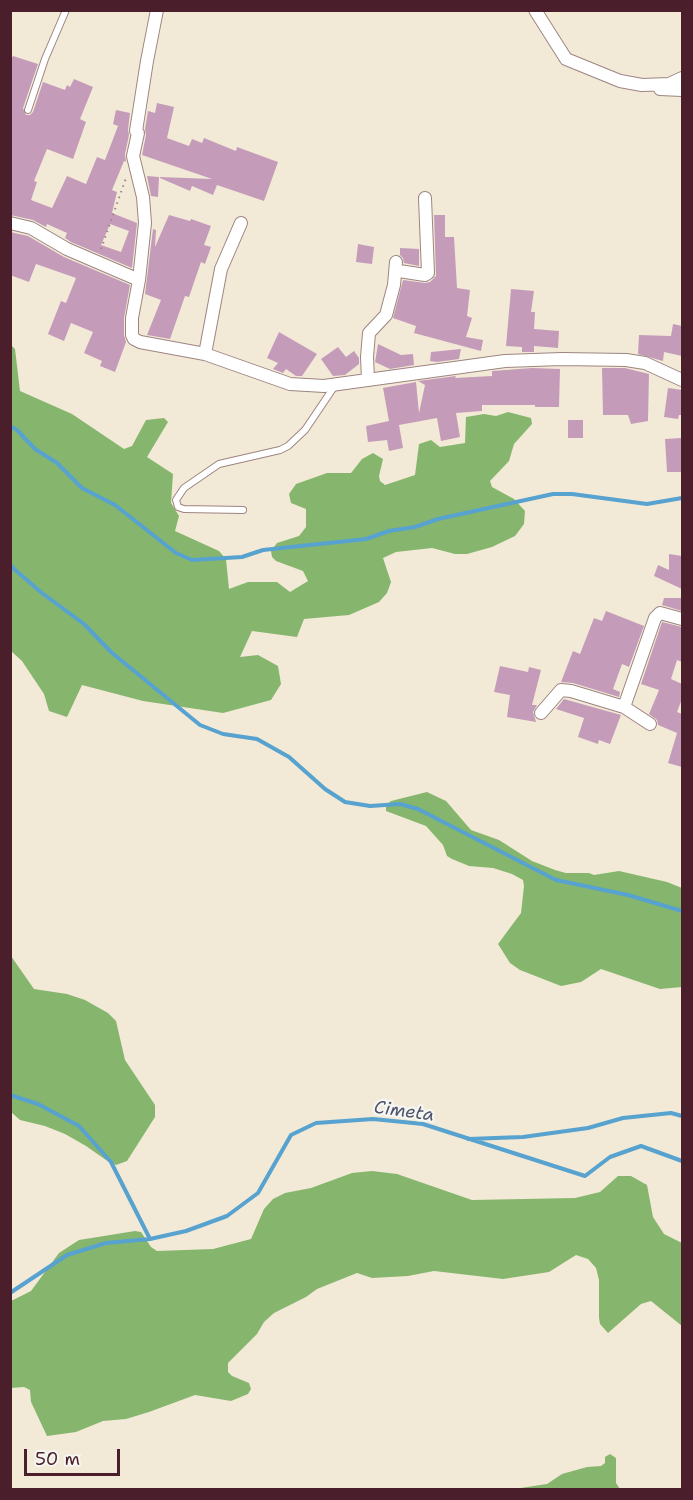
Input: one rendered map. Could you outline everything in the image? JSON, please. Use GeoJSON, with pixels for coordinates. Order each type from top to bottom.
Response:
{"type":"FeatureCollection","features":[{"type":"Feature","properties":{"kind":"street"},"geometry":{"type":"LineString","coordinates":[[157,10],[140,102],[134,164],[143,197],[145,223],[132,318],[134,339],[205,354],[290,384],[309,386],[505,361],[562,359],[626,360],[645,363],[682,380]]}},
{"type":"Feature","properties":{"kind":"street"},"geometry":{"type":"LineString","coordinates":[[536,10],[566,59],[620,81],[664,90],[682,90]]}},
{"type":"Feature","properties":{"kind":"street"},"geometry":{"type":"LineString","coordinates":[[642,85],[669,84],[682,78]]}},
{"type":"Feature","properties":{"kind":"street"},"geometry":{"type":"LineString","coordinates":[[368,379],[369,333],[386,315],[396,268],[399,271],[426,275],[428,273],[425,198]]}},
{"type":"Feature","properties":{"kind":"street"},"geometry":{"type":"LineString","coordinates":[[10,223],[31,228],[67,249],[139,280]]}},
{"type":"Feature","properties":{"kind":"street"},"geometry":{"type":"LineString","coordinates":[[205,354],[221,269],[241,223]]}},
{"type":"Feature","properties":{"kind":"street"},"geometry":{"type":"LineString","coordinates":[[624,707],[656,618],[660,614],[682,619]]}},
{"type":"Feature","properties":{"kind":"street"},"geometry":{"type":"LineString","coordinates":[[541,713],[561,690],[624,707],[650,724]]}},
{"type":"Feature","properties":{"kind":"lane"},"geometry":{"type":"LineString","coordinates":[[28,110],[45,59],[66,10]]}},
{"type":"Feature","properties":{"kind":"lane"},"geometry":{"type":"LineString","coordinates":[[243,510],[184,510],[178,507],[176,500],[183,488],[219,464],[280,450],[288,446],[305,430],[336,384]]}},
{"type":"Feature","properties":{"kind":"path"},"geometry":{"type":"LineString","coordinates":[[97,261],[130,166],[134,164]]}},
{"type":"Feature","properties":{"kind":"green space"},"geometry":{"type":"Polygon","coordinates":[[[10,344],[15,349],[20,391],[72,414],[124,449],[132,446],[146,420],[164,418],[168,422],[147,457],[173,474],[171,503],[179,516],[175,531],[219,551],[226,559],[229,589],[248,582],[277,582],[290,592],[308,581],[303,571],[276,561],[271,551],[277,543],[299,536],[306,527],[306,509],[291,503],[289,494],[296,484],[327,473],[351,473],[362,459],[373,453],[383,459],[379,476],[380,481],[385,485],[415,475],[419,444],[431,440],[440,447],[465,443],[466,417],[484,414],[496,416],[508,412],[531,418],[532,424],[514,444],[509,461],[490,481],[492,487],[514,499],[525,511],[524,524],[515,536],[492,547],[467,554],[455,554],[432,548],[396,552],[383,558],[391,582],[387,593],[379,602],[349,615],[304,619],[297,637],[252,631],[240,657],[258,655],[278,666],[281,684],[271,700],[223,713],[143,701],[82,685],[67,717],[49,711],[44,694],[22,661],[11,651],[10,344]]]}},
{"type":"Feature","properties":{"kind":"green space"},"geometry":{"type":"Polygon","coordinates":[[[427,792],[446,801],[471,830],[499,840],[532,861],[555,870],[594,875],[619,871],[667,882],[682,888],[682,987],[660,989],[601,969],[581,982],[561,986],[520,970],[510,963],[498,944],[521,913],[523,880],[493,868],[469,866],[452,859],[447,856],[443,845],[426,826],[386,811],[386,805],[391,801],[427,792]]]}},
{"type":"Feature","properties":{"kind":"green space"},"geometry":{"type":"Polygon","coordinates":[[[11,956],[34,989],[67,994],[85,1000],[108,1013],[116,1021],[125,1060],[155,1105],[155,1117],[127,1161],[116,1165],[65,1134],[20,1120],[11,1112],[11,956]]]}},
{"type":"Feature","properties":{"kind":"green space"},"geometry":{"type":"Polygon","coordinates":[[[372,1171],[397,1174],[472,1200],[575,1198],[600,1192],[618,1176],[631,1176],[647,1185],[653,1217],[664,1234],[682,1243],[682,1326],[651,1301],[641,1304],[608,1333],[600,1324],[599,1280],[596,1268],[588,1259],[576,1255],[549,1272],[503,1279],[434,1271],[408,1276],[372,1278],[357,1273],[317,1289],[274,1313],[264,1322],[257,1334],[228,1363],[228,1372],[249,1383],[251,1389],[248,1394],[231,1401],[195,1395],[126,1419],[103,1421],[76,1432],[47,1436],[31,1402],[30,1390],[24,1387],[11,1388],[11,1301],[31,1291],[59,1253],[79,1240],[135,1231],[141,1232],[151,1247],[157,1251],[213,1249],[251,1239],[264,1209],[273,1199],[285,1193],[311,1188],[352,1173],[372,1171]]]}},
{"type":"Feature","properties":{"kind":"green space"},"geometry":{"type":"Polygon","coordinates":[[[610,1454],[616,1458],[616,1483],[620,1489],[514,1489],[547,1484],[562,1474],[587,1467],[601,1466],[605,1463],[605,1457],[610,1454]]]}},
{"type":"Feature","properties":{"kind":"building"},"geometry":{"type":"Polygon","coordinates":[[[13,56],[38,64],[23,108],[26,115],[33,112],[43,82],[65,90],[67,85],[70,87],[74,79],[93,87],[80,119],[86,122],[73,159],[47,149],[34,181],[37,182],[31,200],[52,208],[67,176],[86,184],[97,157],[105,160],[118,126],[113,124],[116,110],[130,113],[126,162],[124,161],[112,190],[117,192],[112,213],[137,223],[132,268],[71,242],[65,238],[67,233],[47,224],[46,227],[33,220],[10,215],[10,62],[13,56]],[[110,224],[101,245],[121,252],[129,231],[110,224]]]}},
{"type":"Feature","properties":{"kind":"building"},"geometry":{"type":"Polygon","coordinates":[[[157,103],[174,107],[167,138],[189,146],[192,139],[202,143],[204,138],[236,151],[237,147],[278,162],[264,201],[217,185],[213,195],[192,186],[190,191],[160,178],[212,179],[142,155],[148,111],[155,113],[157,103]]]}},
{"type":"Feature","properties":{"kind":"building"},"geometry":{"type":"Polygon","coordinates":[[[147,176],[159,177],[158,197],[151,196],[147,176]]]}},
{"type":"Feature","properties":{"kind":"building"},"geometry":{"type":"Polygon","coordinates":[[[169,215],[211,226],[204,245],[211,247],[205,264],[201,262],[189,297],[185,296],[170,339],[147,335],[161,300],[145,294],[153,229],[156,230],[155,247],[169,215]]]}},
{"type":"Feature","properties":{"kind":"building"},"geometry":{"type":"Polygon","coordinates":[[[434,215],[445,215],[445,237],[454,237],[457,288],[470,290],[467,316],[472,318],[466,337],[483,340],[481,351],[414,333],[416,326],[393,318],[403,280],[425,283],[430,282],[436,276],[434,215]]]}},
{"type":"Feature","properties":{"kind":"building"},"geometry":{"type":"Polygon","coordinates":[[[10,232],[28,236],[64,257],[130,285],[124,318],[126,342],[115,372],[100,366],[102,361],[84,353],[93,332],[71,323],[64,341],[48,334],[61,301],[66,303],[76,278],[36,264],[29,282],[10,275],[10,232]]]}},
{"type":"Feature","properties":{"kind":"building"},"geometry":{"type":"Polygon","coordinates":[[[358,244],[374,247],[372,264],[356,262],[358,244]]]}},
{"type":"Feature","properties":{"kind":"building"},"geometry":{"type":"Polygon","coordinates":[[[400,248],[419,249],[419,266],[404,263],[400,255],[400,248]]]}},
{"type":"Feature","properties":{"kind":"building"},"geometry":{"type":"Polygon","coordinates":[[[511,289],[534,291],[531,312],[535,312],[534,329],[559,331],[558,348],[534,346],[534,352],[522,352],[522,347],[506,346],[511,289]]]}},
{"type":"Feature","properties":{"kind":"building"},"geometry":{"type":"Polygon","coordinates":[[[673,324],[682,326],[682,356],[664,352],[663,361],[638,354],[639,335],[671,336],[673,324]]]}},
{"type":"Feature","properties":{"kind":"building"},"geometry":{"type":"Polygon","coordinates":[[[279,332],[317,354],[302,376],[296,376],[286,369],[283,373],[273,369],[278,363],[267,358],[279,332]]]}},
{"type":"Feature","properties":{"kind":"building"},"geometry":{"type":"Polygon","coordinates":[[[378,344],[401,355],[413,354],[414,365],[390,369],[375,362],[378,344]]]}},
{"type":"Feature","properties":{"kind":"building"},"geometry":{"type":"Polygon","coordinates":[[[338,347],[346,357],[354,351],[359,358],[359,364],[345,375],[333,376],[321,359],[338,347]]]}},
{"type":"Feature","properties":{"kind":"building"},"geometry":{"type":"Polygon","coordinates":[[[461,349],[459,359],[430,361],[431,352],[461,349]]]}},
{"type":"Feature","properties":{"kind":"building"},"geometry":{"type":"Polygon","coordinates":[[[532,368],[560,369],[559,407],[482,405],[482,411],[456,413],[460,437],[441,441],[437,418],[399,425],[403,448],[389,451],[387,440],[368,442],[366,426],[389,421],[383,388],[416,382],[419,413],[425,385],[418,381],[456,376],[455,378],[492,376],[492,371],[532,368]]]}},
{"type":"Feature","properties":{"kind":"building"},"geometry":{"type":"Polygon","coordinates":[[[602,368],[625,368],[649,374],[648,421],[631,424],[628,415],[603,415],[602,368]]]}},
{"type":"Feature","properties":{"kind":"building"},"geometry":{"type":"Polygon","coordinates":[[[668,388],[682,390],[682,415],[679,415],[678,419],[664,417],[668,388]]]}},
{"type":"Feature","properties":{"kind":"building"},"geometry":{"type":"Polygon","coordinates":[[[568,420],[583,420],[583,438],[568,438],[568,420]]]}},
{"type":"Feature","properties":{"kind":"building"},"geometry":{"type":"Polygon","coordinates":[[[682,438],[682,472],[667,472],[665,439],[682,438]]]}},
{"type":"Feature","properties":{"kind":"building"},"geometry":{"type":"Polygon","coordinates":[[[669,554],[682,556],[682,589],[654,576],[658,565],[669,570],[669,554]]]}},
{"type":"Feature","properties":{"kind":"building"},"geometry":{"type":"Polygon","coordinates":[[[664,598],[682,598],[682,611],[662,605],[664,598]]]}},
{"type":"Feature","properties":{"kind":"building"},"geometry":{"type":"Polygon","coordinates":[[[606,611],[644,626],[629,667],[622,664],[613,689],[620,692],[619,697],[573,683],[561,682],[573,651],[580,654],[594,618],[602,621],[606,611]]]}},
{"type":"Feature","properties":{"kind":"building"},"geometry":{"type":"Polygon","coordinates":[[[662,622],[682,627],[682,662],[677,660],[671,679],[682,684],[682,699],[677,712],[682,714],[682,767],[668,763],[677,733],[658,725],[657,720],[649,714],[659,690],[641,684],[662,622]]]}},
{"type":"Feature","properties":{"kind":"building"},"geometry":{"type":"Polygon","coordinates":[[[500,666],[528,672],[529,667],[541,670],[532,705],[537,705],[533,712],[536,722],[507,717],[510,695],[494,692],[500,666]]]}},
{"type":"Feature","properties":{"kind":"building"},"geometry":{"type":"Polygon","coordinates":[[[564,699],[621,715],[610,744],[599,740],[598,744],[578,737],[584,718],[556,709],[564,699]]]}},
{"type":"Feature","properties":{"kind":"waterway"},"geometry":{"type":"LineString","coordinates":[[10,426],[35,449],[57,463],[82,488],[115,505],[176,553],[192,560],[242,557],[263,550],[366,539],[438,519],[553,494],[572,494],[647,504],[682,498]]}},
{"type":"Feature","properties":{"kind":"waterway"},"geometry":{"type":"LineString","coordinates":[[10,564],[42,593],[84,624],[111,652],[200,725],[223,734],[257,739],[289,757],[325,789],[345,802],[370,806],[400,804],[418,809],[556,880],[628,895],[682,911]]}},
{"type":"Feature","properties":{"kind":"waterway"},"geometry":{"type":"LineString","coordinates":[[10,1095],[38,1104],[79,1126],[111,1162],[150,1239]]}},
{"type":"Feature","properties":{"kind":"waterway"},"geometry":{"type":"LineString","coordinates":[[468,1139],[523,1137],[588,1128],[623,1118],[671,1113],[682,1116]]}},
{"type":"Feature","properties":{"kind":"waterway","name":"Cimeta"},"geometry":{"type":"LineString","coordinates":[[10,1293],[67,1255],[106,1243],[150,1239],[186,1231],[227,1216],[258,1193],[291,1135],[316,1123],[373,1119],[423,1124],[585,1176],[610,1157],[641,1146],[682,1161]]}}]}
